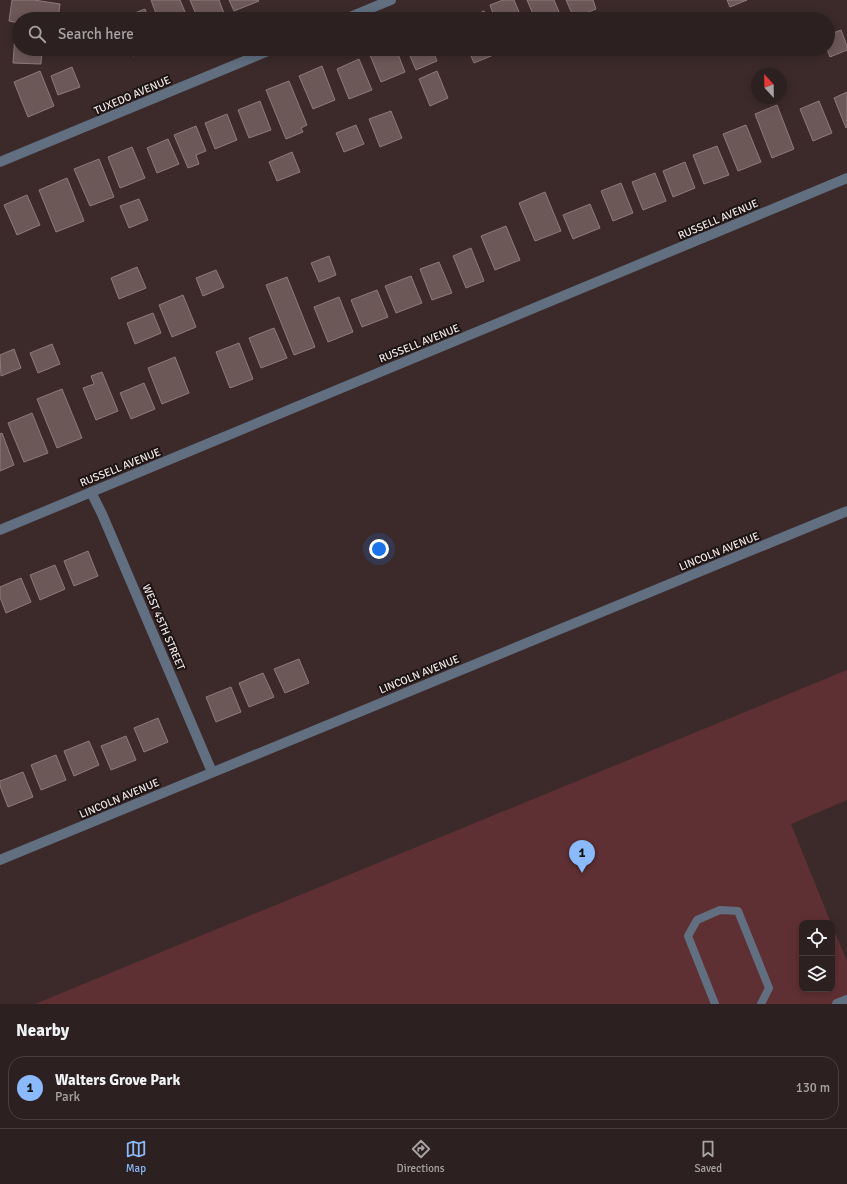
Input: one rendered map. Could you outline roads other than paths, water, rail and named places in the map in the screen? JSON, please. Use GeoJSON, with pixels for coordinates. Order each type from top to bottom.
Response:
{"type":"FeatureCollection","features":[{"type":"Feature","properties":{"kind":"street"},"geometry":{"type":"LineString","coordinates":[[362,12],[391,0]]}},
{"type":"Feature","properties":{"kind":"street","name":"TUXEDO AVENUE"},"geometry":{"type":"LineString","coordinates":[[0,162],[256,56]]}},
{"type":"Feature","properties":{"kind":"street","name":"RUSSELL AVENUE"},"geometry":{"type":"LineString","coordinates":[[0,530],[847,178]]}},
{"type":"Feature","properties":{"kind":"street","name":"WEST 45TH STREET"},"geometry":{"type":"LineString","coordinates":[[91,492],[102,514],[212,772]]}},
{"type":"Feature","properties":{"kind":"street","name":"LINCOLN AVENUE"},"geometry":{"type":"LineString","coordinates":[[0,860],[847,511]]}},
{"type":"Feature","properties":{"kind":"street"},"geometry":{"type":"LineString","coordinates":[[837,1004],[847,1000]]}},
{"type":"Feature","properties":{"kind":"lane"},"geometry":{"type":"LineString","coordinates":[[715,1004],[688,936],[697,920],[720,910],[738,911],[769,988],[761,1004]]}},
{"type":"Feature","properties":{"kind":"place","name":"Walters Grove Park"},"geometry":{"type":"Point","coordinates":[582,873]}}]}
